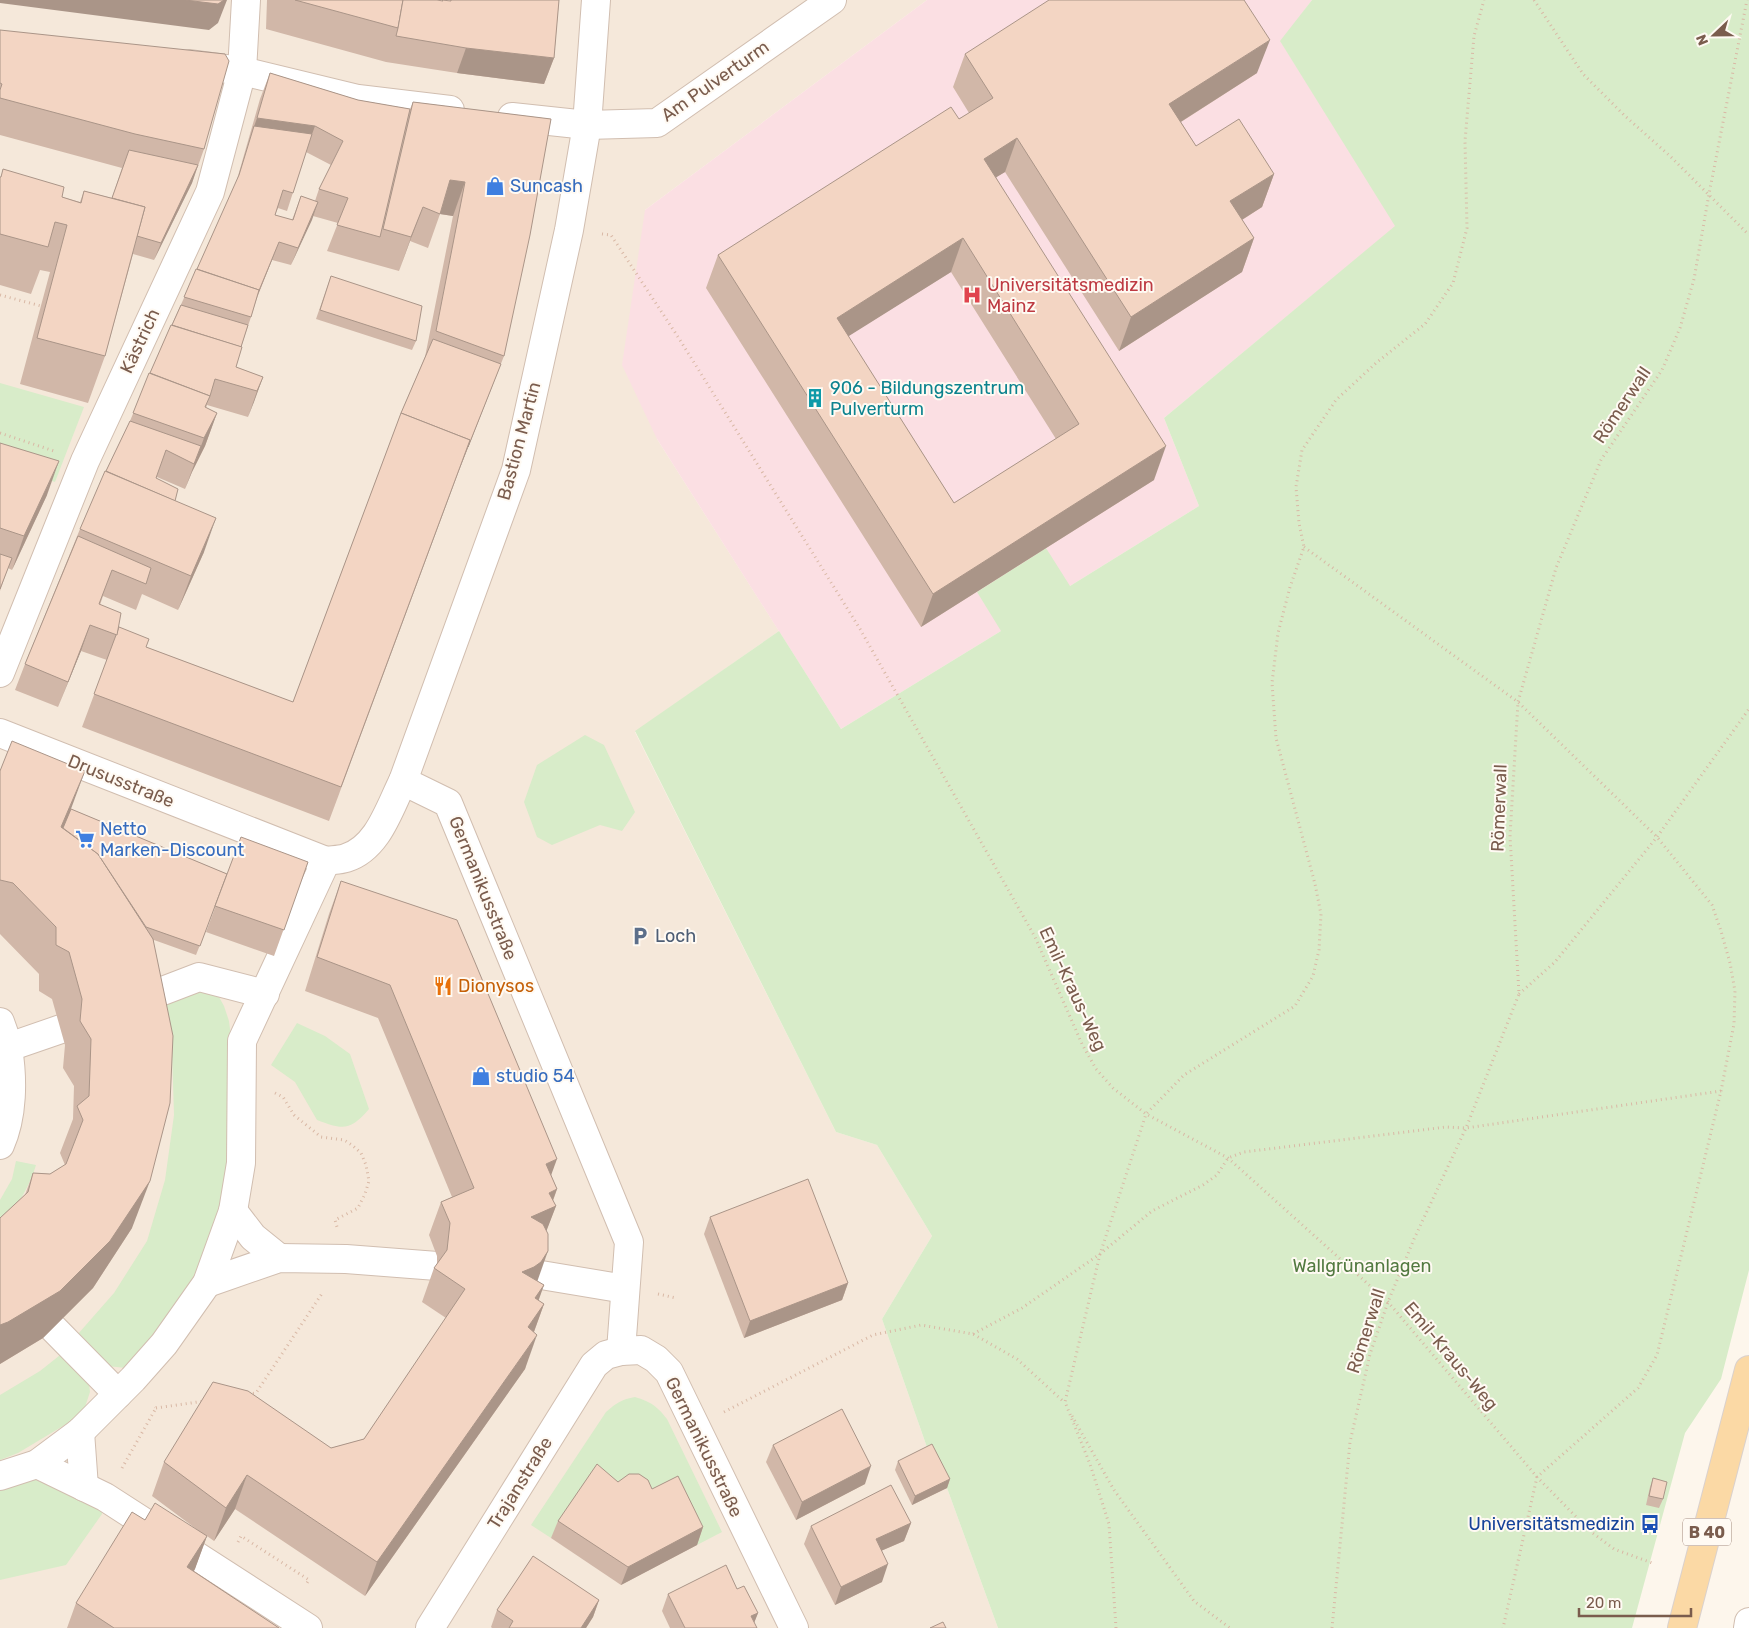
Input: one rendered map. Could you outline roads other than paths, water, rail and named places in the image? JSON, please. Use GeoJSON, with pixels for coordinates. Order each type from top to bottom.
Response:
{"type":"FeatureCollection","features":[{"type":"Feature","properties":{"kind":"main road","name":"B 40"},"geometry":{"type":"LineString","coordinates":[[1682,1628],[1749,1370]]}},
{"type":"Feature","properties":{"kind":"street","name":"Kästrich"},"geometry":{"type":"LineString","coordinates":[[0,673],[85,461],[210,192],[242,71],[246,0]]}},
{"type":"Feature","properties":{"kind":"street","name":"Bastion Martin"},"geometry":{"type":"LineString","coordinates":[[326,862],[346,858],[365,847],[379,830],[403,782],[516,470],[569,230],[587,125],[596,0]]}},
{"type":"Feature","properties":{"kind":"street","name":"Am Pulverturm"},"geometry":{"type":"LineString","coordinates":[[164,60],[242,71],[358,99],[587,125],[658,123],[832,0]]}},
{"type":"Feature","properties":{"kind":"street","name":"Drususstraße"},"geometry":{"type":"LineString","coordinates":[[0,733],[326,862]]}},
{"type":"Feature","properties":{"kind":"street","name":"Germanikusstraße"},"geometry":{"type":"LineString","coordinates":[[403,782],[448,802],[629,1242],[621,1350],[641,1350],[656,1359],[669,1372],[794,1628]]}},
{"type":"Feature","properties":{"kind":"street"},"geometry":{"type":"LineString","coordinates":[[0,1476],[37,1464],[80,1432],[164,1344],[207,1283],[233,1211],[241,1162],[242,1041],[326,862]]}},
{"type":"Feature","properties":{"kind":"street"},"geometry":{"type":"LineString","coordinates":[[139,1000],[199,977],[265,994]]}},
{"type":"Feature","properties":{"kind":"street"},"geometry":{"type":"LineString","coordinates":[[0,1145],[11,1095],[3,1040],[61,1029]]}},
{"type":"Feature","properties":{"kind":"street"},"geometry":{"type":"LineString","coordinates":[[233,1211],[253,1237],[280,1258]]}},
{"type":"Feature","properties":{"kind":"street"},"geometry":{"type":"LineString","coordinates":[[207,1283],[280,1258],[346,1259],[437,1266]]}},
{"type":"Feature","properties":{"kind":"street"},"geometry":{"type":"LineString","coordinates":[[535,1274],[626,1289]]}},
{"type":"Feature","properties":{"kind":"street"},"geometry":{"type":"LineString","coordinates":[[53,1328],[118,1394]]}},
{"type":"Feature","properties":{"kind":"street","name":"Trajanstraße"},"geometry":{"type":"LineString","coordinates":[[430,1628],[594,1365],[606,1355],[621,1350]]}},
{"type":"Feature","properties":{"kind":"street"},"geometry":{"type":"LineString","coordinates":[[80,1432],[94,1492]]}},
{"type":"Feature","properties":{"kind":"street"},"geometry":{"type":"LineString","coordinates":[[37,1464],[94,1492],[308,1628]]}},
{"type":"Feature","properties":{"kind":"street"},"geometry":{"type":"LineString","coordinates":[[1748,1628],[1749,1622]]}},
{"type":"Feature","properties":{"kind":"place","name":"Suncash"},"geometry":{"type":"Point","coordinates":[495,186]}},
{"type":"Feature","properties":{"kind":"place","name":"Universitätsmedizin Mainz"},"geometry":{"type":"Point","coordinates":[972,295]}},
{"type":"Feature","properties":{"kind":"place","name":"906 - Bildungszentrum Pulverturm"},"geometry":{"type":"Point","coordinates":[815,398]}},
{"type":"Feature","properties":{"kind":"place","name":"Netto Marken-Discount"},"geometry":{"type":"Point","coordinates":[85,839]}},
{"type":"Feature","properties":{"kind":"place","name":"Loch"},"geometry":{"type":"Point","coordinates":[640,936]}},
{"type":"Feature","properties":{"kind":"place","name":"Dionysos"},"geometry":{"type":"Point","coordinates":[443,986]}},
{"type":"Feature","properties":{"kind":"place","name":"studio 54"},"geometry":{"type":"Point","coordinates":[481,1076]}},
{"type":"Feature","properties":{"kind":"place","name":"Universitätsmedizin"},"geometry":{"type":"Point","coordinates":[1650,1524]}},
{"type":"Feature","properties":{"kind":"park label","name":"Wallgrünanlagen"},"geometry":{"type":"Point","coordinates":[1362,1266]}}]}
